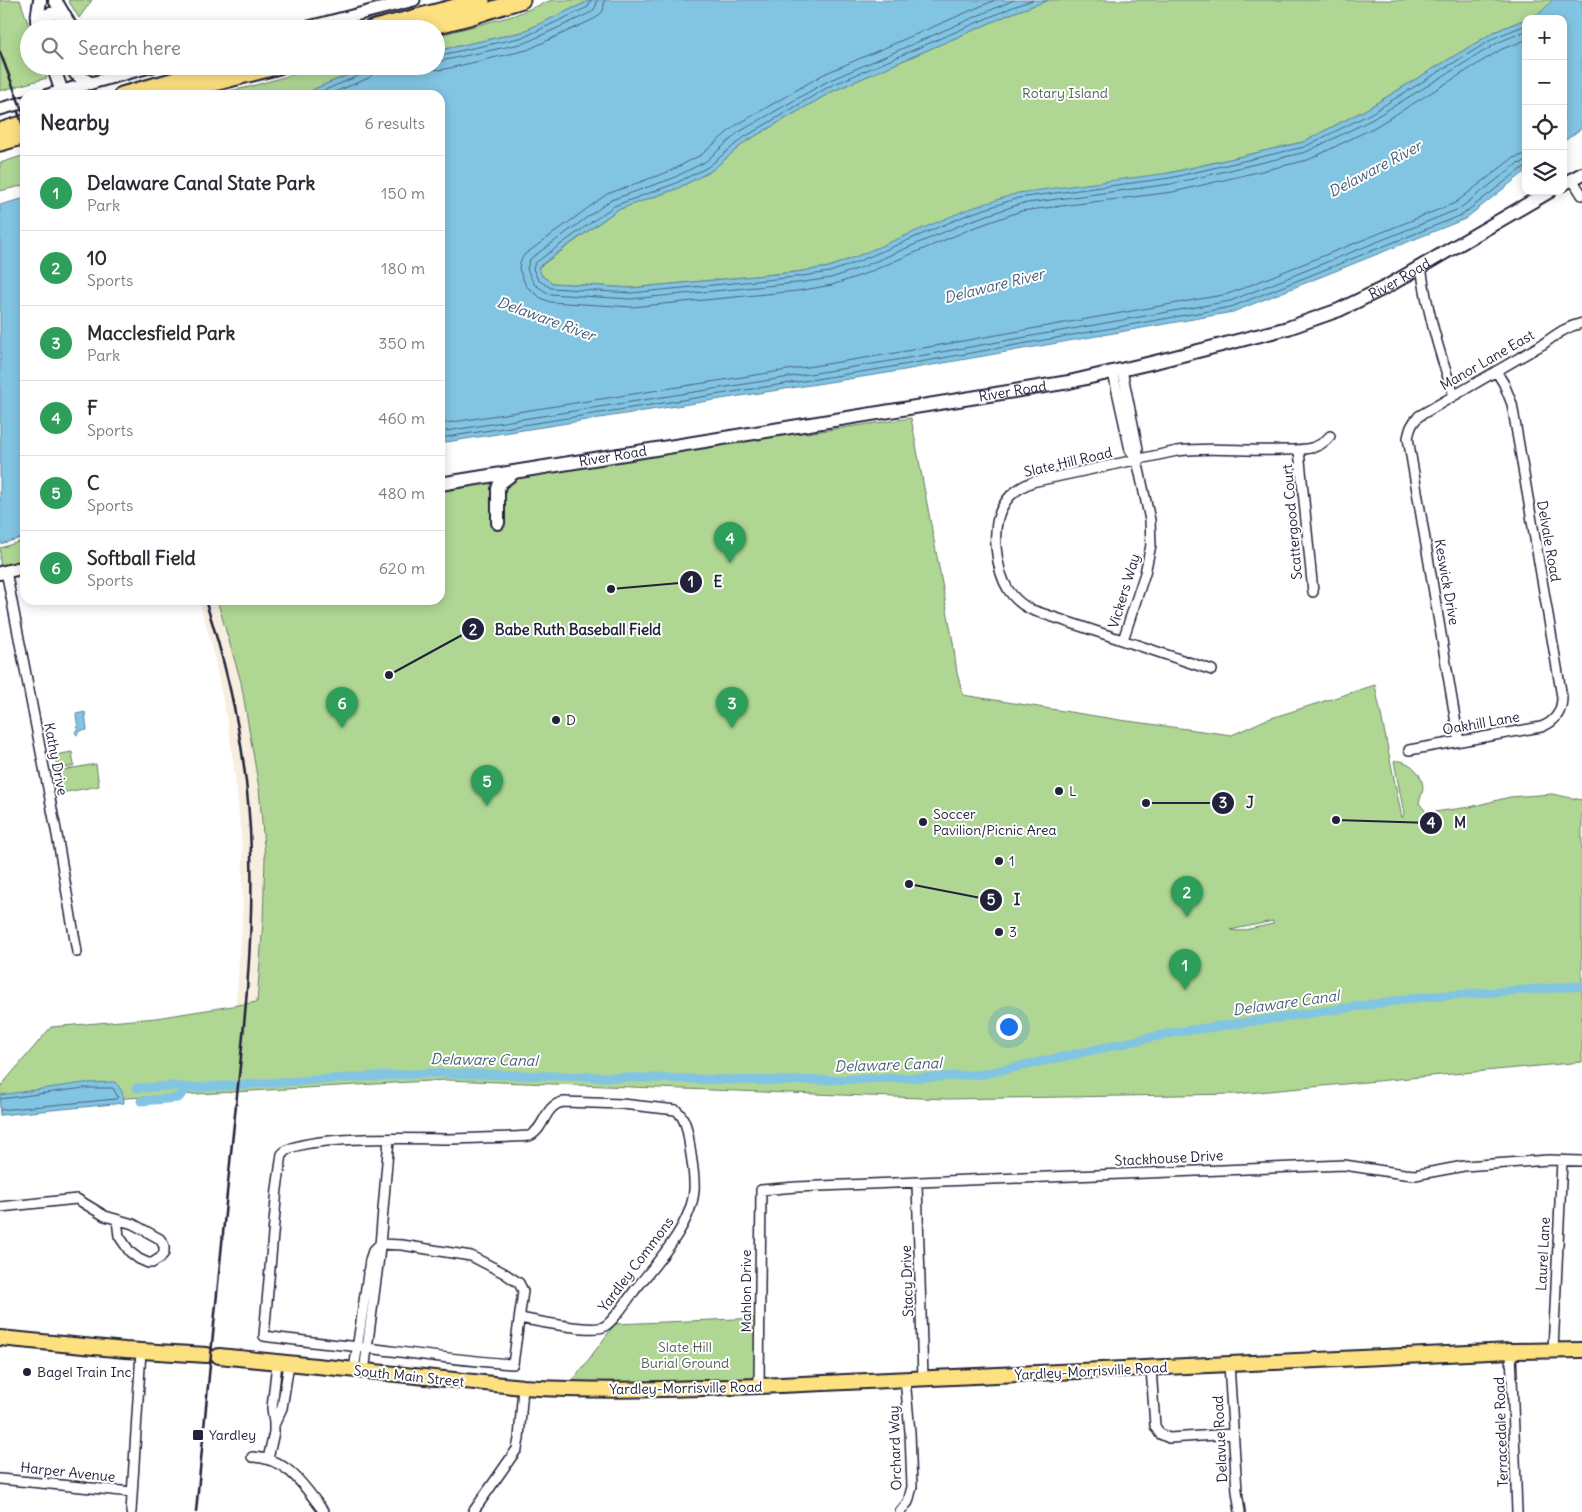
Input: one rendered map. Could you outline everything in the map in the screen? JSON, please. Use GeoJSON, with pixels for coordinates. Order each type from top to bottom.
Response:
{"type":"FeatureCollection","features":[{"type":"Feature","properties":{"kind":"highway"},"geometry":{"type":"LineString","coordinates":[[405,20],[482,0]]}},
{"type":"Feature","properties":{"kind":"highway"},"geometry":{"type":"LineString","coordinates":[[445,23],[522,0]]}},
{"type":"Feature","properties":{"kind":"highway"},"geometry":{"type":"LineString","coordinates":[[140,90],[193,75]]}},
{"type":"Feature","properties":{"kind":"highway"},"geometry":{"type":"LineString","coordinates":[[188,90],[245,75]]}},
{"type":"Feature","properties":{"kind":"highway"},"geometry":{"type":"LineString","coordinates":[[0,131],[20,125]]}},
{"type":"Feature","properties":{"kind":"highway"},"geometry":{"type":"LineString","coordinates":[[0,144],[20,138]]}},
{"type":"Feature","properties":{"kind":"main road"},"geometry":{"type":"LineString","coordinates":[[39,20],[40,0]]}},
{"type":"Feature","properties":{"kind":"main road"},"geometry":{"type":"LineString","coordinates":[[55,0],[67,20]]}},
{"type":"Feature","properties":{"kind":"main road"},"geometry":{"type":"LineString","coordinates":[[42,20],[46,15],[52,13],[65,16]]}},
{"type":"Feature","properties":{"kind":"main road"},"geometry":{"type":"LineString","coordinates":[[56,75],[61,90]]}},
{"type":"Feature","properties":{"kind":"main road"},"geometry":{"type":"LineString","coordinates":[[78,75],[90,83]]}},
{"type":"Feature","properties":{"kind":"main road","name":"River Road"},"geometry":{"type":"LineString","coordinates":[[445,483],[1010,392],[1117,371],[1288,328],[1357,302],[1543,195]]}},
{"type":"Feature","properties":{"kind":"main road"},"geometry":{"type":"LineString","coordinates":[[490,476],[498,523],[498,488],[500,483],[514,472]]}},
{"type":"Feature","properties":{"kind":"main road"},"geometry":{"type":"LineString","coordinates":[[3,572],[20,567]]}},
{"type":"Feature","properties":{"kind":"main road","name":"South Main Street"},"geometry":{"type":"LineString","coordinates":[[0,1338],[213,1356],[523,1387],[600,1390]]}},
{"type":"Feature","properties":{"kind":"main road","name":"Yardley-Morrisville Road"},"geometry":{"type":"LineString","coordinates":[[600,1390],[759,1386],[1582,1350]]}},
{"type":"Feature","properties":{"kind":"street"},"geometry":{"type":"LineString","coordinates":[[336,20],[414,0]]}},
{"type":"Feature","properties":{"kind":"street"},"geometry":{"type":"LineString","coordinates":[[70,90],[120,75]]}},
{"type":"Feature","properties":{"kind":"street"},"geometry":{"type":"LineString","coordinates":[[0,109],[20,103]]}},
{"type":"Feature","properties":{"kind":"street"},"geometry":{"type":"LineString","coordinates":[[1573,179],[1582,195]]}},
{"type":"Feature","properties":{"kind":"street"},"geometry":{"type":"LineString","coordinates":[[1421,266],[1429,315],[1454,394]]}},
{"type":"Feature","properties":{"kind":"street","name":"Manor Lane East"},"geometry":{"type":"LineString","coordinates":[[1410,428],[1419,416],[1454,394],[1496,371],[1569,326],[1582,323]]}},
{"type":"Feature","properties":{"kind":"street","name":"Vickers Way"},"geometry":{"type":"LineString","coordinates":[[1117,371],[1130,450],[1137,460],[1150,520],[1152,539],[1148,566],[1123,640]]}},
{"type":"Feature","properties":{"kind":"street","name":"Delvale Road"},"geometry":{"type":"LineString","coordinates":[[1496,371],[1508,394],[1515,424],[1562,698],[1560,710],[1556,718]]}},
{"type":"Feature","properties":{"kind":"street","name":"Keswick Drive"},"geometry":{"type":"LineString","coordinates":[[1410,428],[1408,438],[1459,741]]}},
{"type":"Feature","properties":{"kind":"street","name":"Slate Hill Road"},"geometry":{"type":"LineString","coordinates":[[1212,670],[1022,605],[1009,590],[1004,580],[996,548],[995,532],[998,515],[1002,506],[1015,492],[1032,482],[1177,451],[1197,448],[1272,451],[1299,450],[1313,447],[1324,442],[1330,436]]}},
{"type":"Feature","properties":{"kind":"street","name":"Scattergood Court"},"geometry":{"type":"LineString","coordinates":[[1299,450],[1312,592]]}},
{"type":"Feature","properties":{"kind":"street","name":"Kathy Drive"},"geometry":{"type":"LineString","coordinates":[[3,572],[57,835],[77,952]]}},
{"type":"Feature","properties":{"kind":"street","name":"Oakhill Lane"},"geometry":{"type":"LineString","coordinates":[[1409,750],[1541,727],[1556,718]]}},
{"type":"Feature","properties":{"kind":"street","name":"Yardley Commons"},"geometry":{"type":"LineString","coordinates":[[380,1244],[402,1245],[471,1256],[519,1282],[523,1291],[513,1364],[426,1356],[264,1336],[277,1189],[284,1150],[318,1142],[529,1136],[537,1131],[550,1110],[564,1102],[676,1110],[681,1114],[685,1124],[694,1175],[692,1204],[687,1218],[667,1248],[622,1306],[603,1327],[576,1326],[520,1318]]}},
{"type":"Feature","properties":{"kind":"street"},"geometry":{"type":"LineString","coordinates":[[359,1371],[380,1244],[388,1140]]}},
{"type":"Feature","properties":{"kind":"street","name":"Stackhouse Drive"},"geometry":{"type":"LineString","coordinates":[[761,1195],[761,1190],[796,1188],[1344,1164],[1415,1175],[1464,1166],[1562,1160],[1582,1161]]}},
{"type":"Feature","properties":{"kind":"street","name":"Laurel Lane"},"geometry":{"type":"LineString","coordinates":[[1553,1350],[1562,1160]]}},
{"type":"Feature","properties":{"kind":"street","name":"Stacy Drive"},"geometry":{"type":"LineString","coordinates":[[916,1183],[923,1378]]}},
{"type":"Feature","properties":{"kind":"street","name":"Mahlon Drive"},"geometry":{"type":"LineString","coordinates":[[759,1386],[761,1195]]}},
{"type":"Feature","properties":{"kind":"street"},"geometry":{"type":"LineString","coordinates":[[0,1207],[77,1199],[105,1216],[133,1224],[160,1239],[164,1246],[164,1253],[152,1263],[139,1259],[130,1252],[119,1236],[117,1220]]}},
{"type":"Feature","properties":{"kind":"street"},"geometry":{"type":"LineString","coordinates":[[131,1512],[141,1351]]}},
{"type":"Feature","properties":{"kind":"street","name":"Terracedale Road"},"geometry":{"type":"LineString","coordinates":[[1512,1352],[1517,1512]]}},
{"type":"Feature","properties":{"kind":"street"},"geometry":{"type":"LineString","coordinates":[[268,1459],[274,1424],[272,1408],[283,1364]]}},
{"type":"Feature","properties":{"kind":"street","name":"Delavue Road"},"geometry":{"type":"LineString","coordinates":[[1229,1364],[1240,1512]]}},
{"type":"Feature","properties":{"kind":"street"},"geometry":{"type":"LineString","coordinates":[[1151,1368],[1155,1426],[1160,1434],[1169,1438],[1234,1434]]}},
{"type":"Feature","properties":{"kind":"street","name":"Orchard Way"},"geometry":{"type":"LineString","coordinates":[[900,1512],[908,1502],[912,1487],[905,1379]]}},
{"type":"Feature","properties":{"kind":"street"},"geometry":{"type":"LineString","coordinates":[[473,1512],[517,1449],[523,1387]]}},
{"type":"Feature","properties":{"kind":"street"},"geometry":{"type":"LineString","coordinates":[[252,1457],[268,1459],[283,1466],[306,1489],[324,1512]]}},
{"type":"Feature","properties":{"kind":"street","name":"Harper Avenue"},"geometry":{"type":"LineString","coordinates":[[0,1479],[132,1492]]}},
{"type":"Feature","properties":{"kind":"shaded area"},"geometry":{"type":"Polygon","coordinates":[[[200,605],[218,605],[241,682],[259,788],[265,857],[263,921],[252,1064],[229,1062],[236,1004],[242,923],[243,857],[229,731],[213,651],[200,605]]]}},
{"type":"Feature","properties":{"kind":"green space"},"geometry":{"type":"Polygon","coordinates":[[[0,0],[20,0],[27,20],[20,20],[20,75],[46,75],[47,78],[0,91],[0,0]]]}},
{"type":"Feature","properties":{"kind":"green space"},"geometry":{"type":"Polygon","coordinates":[[[68,0],[92,0],[79,18],[68,0]]]}},
{"type":"Feature","properties":{"kind":"green space"},"geometry":{"type":"Polygon","coordinates":[[[552,0],[591,0],[522,32],[445,49],[445,34],[512,16],[552,0]]]}},
{"type":"Feature","properties":{"kind":"green space","name":"Rotary Island"},"geometry":{"type":"Polygon","coordinates":[[[1049,0],[1553,0],[1540,13],[1522,15],[1522,20],[1494,32],[1365,110],[1303,142],[1169,173],[855,257],[829,267],[631,288],[552,283],[542,276],[538,268],[617,210],[676,189],[711,171],[745,142],[833,91],[1015,12],[1049,0]]]}},
{"type":"Feature","properties":{"kind":"green space"},"geometry":{"type":"Polygon","coordinates":[[[291,75],[348,75],[313,90],[234,90],[291,75]]]}},
{"type":"Feature","properties":{"kind":"green space"},"geometry":{"type":"Polygon","coordinates":[[[20,157],[20,186],[0,191],[0,163],[20,157]]]}},
{"type":"Feature","properties":{"kind":"green space"},"geometry":{"type":"Polygon","coordinates":[[[911,418],[953,642],[957,673],[963,695],[1120,720],[1232,735],[1265,720],[1375,685],[1402,818],[1404,814],[1394,761],[1409,764],[1420,776],[1423,791],[1419,803],[1427,813],[1470,807],[1510,797],[1552,794],[1582,800],[1582,1062],[1237,1094],[947,1099],[446,1080],[127,1098],[0,1115],[0,1087],[51,1027],[156,1018],[257,1002],[263,921],[265,857],[259,788],[241,682],[218,605],[445,605],[445,488],[514,479],[515,476],[807,429],[807,433],[911,418]],[[1273,921],[1230,930],[1240,931],[1273,924],[1273,921]]]}},
{"type":"Feature","properties":{"kind":"green space"},"geometry":{"type":"Polygon","coordinates":[[[20,542],[20,568],[0,573],[0,548],[20,542]]]}},
{"type":"Feature","properties":{"kind":"green space"},"geometry":{"type":"Polygon","coordinates":[[[72,752],[74,766],[57,769],[55,755],[72,752]]]}},
{"type":"Feature","properties":{"kind":"green space"},"geometry":{"type":"Polygon","coordinates":[[[96,764],[99,786],[61,793],[57,771],[96,764]]]}},
{"type":"Feature","properties":{"kind":"green space","name":"Slate Hill Burial Ground"},"geometry":{"type":"Polygon","coordinates":[[[760,1318],[759,1386],[566,1390],[615,1324],[760,1318]]]}},
{"type":"Feature","properties":{"kind":"water","name":"Delaware River"},"geometry":{"type":"Polygon","coordinates":[[[591,0],[1049,0],[1015,12],[833,91],[745,142],[711,171],[676,189],[617,210],[538,267],[542,276],[552,283],[631,288],[829,267],[966,210],[1018,193],[1169,173],[1303,142],[1365,110],[1494,32],[1522,21],[1522,174],[1465,219],[1233,312],[887,373],[445,442],[445,90],[313,90],[348,75],[445,75],[445,49],[522,32],[591,0]]]}},
{"type":"Feature","properties":{"kind":"water"},"geometry":{"type":"Polygon","coordinates":[[[1553,0],[1582,0],[1582,128],[1567,139],[1567,15],[1536,15],[1553,0]]]}},
{"type":"Feature","properties":{"kind":"water"},"geometry":{"type":"Polygon","coordinates":[[[20,199],[20,538],[0,544],[0,205],[20,199]]]}},
{"type":"Feature","properties":{"kind":"water"},"geometry":{"type":"Polygon","coordinates":[[[85,712],[87,730],[80,731],[77,735],[75,732],[78,729],[76,714],[85,712]]]}},
{"type":"Feature","properties":{"kind":"water"},"geometry":{"type":"Polygon","coordinates":[[[115,1082],[122,1092],[124,1103],[0,1115],[0,1095],[84,1083],[115,1082]]]}},
{"type":"Feature","properties":{"kind":"waterway","name":"Delaware Canal"},"geometry":{"type":"LineString","coordinates":[[137,1088],[174,1086],[188,1088],[429,1073],[786,1081],[984,1074],[1171,1033],[1423,997],[1582,986]]}},
{"type":"Feature","properties":{"kind":"waterway","name":"Delaware Canal"},"geometry":{"type":"LineString","coordinates":[[141,1101],[178,1098],[188,1088]]}},
{"type":"Feature","properties":{"kind":"railway"},"geometry":{"type":"LineString","coordinates":[[0,52],[20,105]]}},
{"type":"Feature","properties":{"kind":"railway"},"geometry":{"type":"LineString","coordinates":[[18,112],[20,117]]}},
{"type":"Feature","properties":{"kind":"railway"},"geometry":{"type":"LineString","coordinates":[[196,1512],[246,1004],[251,929],[250,822],[243,757],[231,693],[207,605]]}},
{"type":"Feature","properties":{"kind":"place","name":"F"},"geometry":{"type":"Point","coordinates":[730,563]}},
{"type":"Feature","properties":{"kind":"place","name":"E"},"geometry":{"type":"Point","coordinates":[611,589]}},
{"type":"Feature","properties":{"kind":"place","name":"Babe Ruth Baseball Field"},"geometry":{"type":"Point","coordinates":[389,675]}},
{"type":"Feature","properties":{"kind":"place","name":"D"},"geometry":{"type":"Point","coordinates":[556,720]}},
{"type":"Feature","properties":{"kind":"place","name":"Softball Field"},"geometry":{"type":"Point","coordinates":[342,728]}},
{"type":"Feature","properties":{"kind":"place","name":"Macclesfield Park"},"geometry":{"type":"Point","coordinates":[732,728]}},
{"type":"Feature","properties":{"kind":"place","name":"L"},"geometry":{"type":"Point","coordinates":[1059,791]}},
{"type":"Feature","properties":{"kind":"place","name":"J"},"geometry":{"type":"Point","coordinates":[1146,803]}},
{"type":"Feature","properties":{"kind":"place","name":"C"},"geometry":{"type":"Point","coordinates":[487,806]}},
{"type":"Feature","properties":{"kind":"place","name":"M"},"geometry":{"type":"Point","coordinates":[1336,820]}},
{"type":"Feature","properties":{"kind":"place","name":"Soccer Pavilion/Picnic Area"},"geometry":{"type":"Point","coordinates":[923,822]}},
{"type":"Feature","properties":{"kind":"place","name":"1"},"geometry":{"type":"Point","coordinates":[999,861]}},
{"type":"Feature","properties":{"kind":"place","name":"I"},"geometry":{"type":"Point","coordinates":[909,884]}},
{"type":"Feature","properties":{"kind":"place","name":"10"},"geometry":{"type":"Point","coordinates":[1187,917]}},
{"type":"Feature","properties":{"kind":"place","name":"3"},"geometry":{"type":"Point","coordinates":[999,932]}},
{"type":"Feature","properties":{"kind":"place","name":"Delaware Canal State Park"},"geometry":{"type":"Point","coordinates":[1185,990]}},
{"type":"Feature","properties":{"kind":"place","name":"Bagel Train Inc"},"geometry":{"type":"Point","coordinates":[27,1372]}},
{"type":"Feature","properties":{"kind":"place","name":"Yardley"},"geometry":{"type":"Point","coordinates":[198,1435]}}]}
